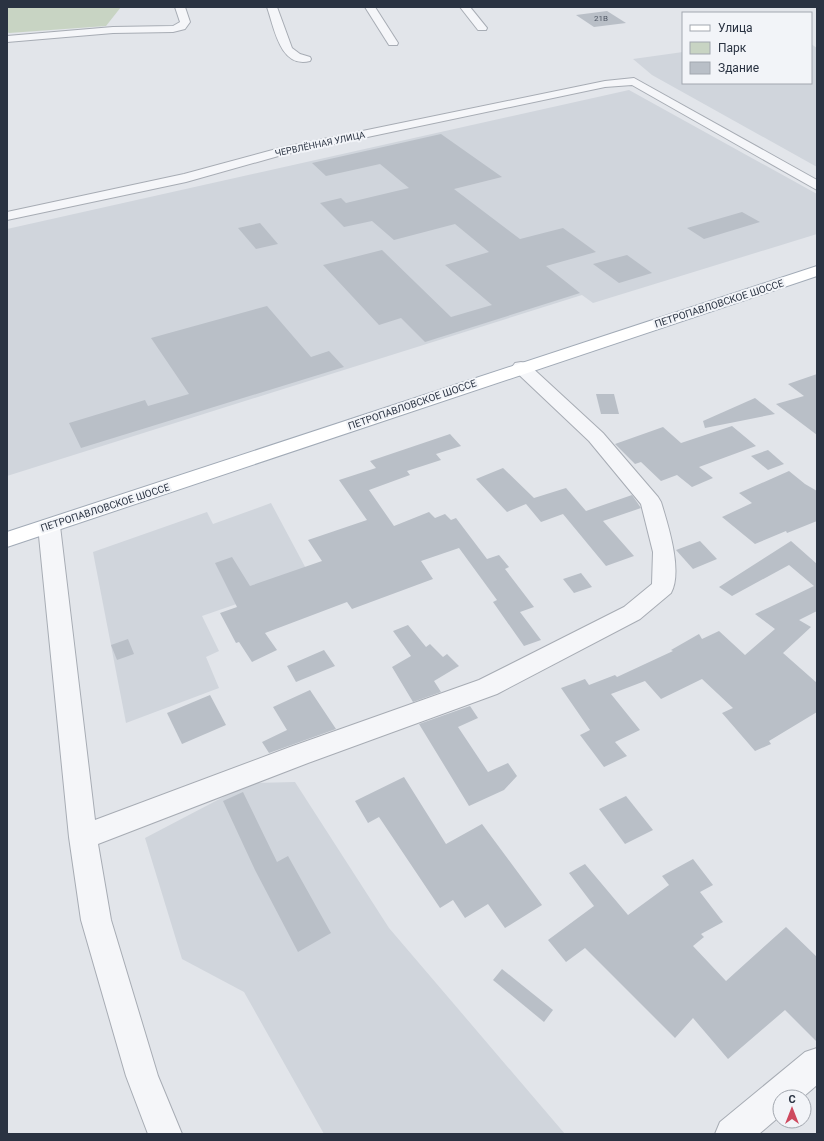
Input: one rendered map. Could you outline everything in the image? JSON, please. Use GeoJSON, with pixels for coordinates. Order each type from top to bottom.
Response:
{"type":"FeatureCollection","features":[{"type":"Feature","properties":{"kind":"main road","name":"ПЕТРОПАВЛОВСКОЕ ШОССЕ"},"geometry":{"type":"LineString","coordinates":[[7,540],[521,368],[817,271]]}},
{"type":"Feature","properties":{"kind":"street"},"geometry":{"type":"LineString","coordinates":[[7,39],[71,35],[113,30],[173,29],[181,27],[185,22],[180,7]]}},
{"type":"Feature","properties":{"kind":"street"},"geometry":{"type":"LineString","coordinates":[[272,7],[287,49],[296,57],[306,59]]}},
{"type":"Feature","properties":{"kind":"street"},"geometry":{"type":"LineString","coordinates":[[370,7],[393,43]]}},
{"type":"Feature","properties":{"kind":"street"},"geometry":{"type":"LineString","coordinates":[[465,7],[482,28]]}},
{"type":"Feature","properties":{"kind":"street","name":"ЧЕРВЛЁННАЯ УЛИЦА"},"geometry":{"type":"LineString","coordinates":[[7,216],[186,178],[280,152],[605,84],[634,81],[817,186]]}},
{"type":"Feature","properties":{"kind":"street"},"geometry":{"type":"LineString","coordinates":[[83,837],[299,755],[488,687],[632,613],[663,587],[664,552],[651,502],[596,437],[521,368]]}},
{"type":"Feature","properties":{"kind":"street"},"geometry":{"type":"LineString","coordinates":[[49,526],[83,837],[96,920],[142,1076],[165,1134]]}},
{"type":"Feature","properties":{"kind":"street"},"geometry":{"type":"LineString","coordinates":[[732,1134],[817,1064]]}},
{"type":"Feature","properties":{"kind":"shaded area"},"geometry":{"type":"Polygon","coordinates":[[[812,45],[817,48],[817,167],[652,75],[633,59],[682,52],[682,84],[812,84],[812,45]]]}},
{"type":"Feature","properties":{"kind":"shaded area"},"geometry":{"type":"Polygon","coordinates":[[[629,90],[817,194],[817,234],[593,303],[582,295],[7,476],[7,229],[629,90]]]}},
{"type":"Feature","properties":{"kind":"shaded area"},"geometry":{"type":"Polygon","coordinates":[[[271,503],[311,578],[202,616],[219,651],[206,657],[219,688],[126,723],[93,552],[207,512],[213,524],[271,503]]]}},
{"type":"Feature","properties":{"kind":"shaded area"},"geometry":{"type":"Polygon","coordinates":[[[295,782],[389,928],[565,1134],[324,1134],[244,992],[182,959],[145,838],[250,783],[295,782]]]}},
{"type":"Feature","properties":{"kind":"green space"},"geometry":{"type":"Polygon","coordinates":[[[7,7],[121,7],[106,26],[9,33],[7,32],[7,7]]]}},
{"type":"Feature","properties":{"kind":"building"},"geometry":{"type":"Polygon","coordinates":[[[607,11],[626,23],[594,27],[576,15],[607,11]]]}},
{"type":"Feature","properties":{"kind":"building"},"geometry":{"type":"Polygon","coordinates":[[[441,134],[502,177],[454,189],[520,239],[563,228],[596,252],[546,266],[580,293],[425,342],[401,318],[379,325],[323,265],[382,250],[451,317],[492,305],[445,265],[489,252],[455,224],[394,240],[372,221],[344,227],[320,203],[341,198],[346,203],[409,188],[380,164],[326,176],[312,163],[441,134]]]}},
{"type":"Feature","properties":{"kind":"building"},"geometry":{"type":"Polygon","coordinates":[[[742,212],[760,222],[704,239],[687,228],[742,212]]]}},
{"type":"Feature","properties":{"kind":"building"},"geometry":{"type":"Polygon","coordinates":[[[260,223],[278,244],[256,249],[238,228],[260,223]]]}},
{"type":"Feature","properties":{"kind":"building"},"geometry":{"type":"Polygon","coordinates":[[[627,255],[652,273],[619,283],[593,264],[627,255]]]}},
{"type":"Feature","properties":{"kind":"building"},"geometry":{"type":"Polygon","coordinates":[[[267,306],[311,357],[329,351],[344,367],[81,448],[69,423],[145,400],[148,406],[189,394],[151,338],[267,306]]]}},
{"type":"Feature","properties":{"kind":"building"},"geometry":{"type":"Polygon","coordinates":[[[817,374],[817,435],[776,404],[804,396],[788,384],[817,374]]]}},
{"type":"Feature","properties":{"kind":"building"},"geometry":{"type":"Polygon","coordinates":[[[596,394],[614,394],[619,414],[601,414],[596,394]]]}},
{"type":"Feature","properties":{"kind":"building"},"geometry":{"type":"Polygon","coordinates":[[[755,398],[775,414],[705,428],[703,421],[755,398]]]}},
{"type":"Feature","properties":{"kind":"building"},"geometry":{"type":"Polygon","coordinates":[[[732,426],[756,446],[699,467],[713,478],[692,487],[677,475],[661,481],[641,462],[635,464],[615,444],[663,427],[681,443],[732,426]]]}},
{"type":"Feature","properties":{"kind":"building"},"geometry":{"type":"Polygon","coordinates":[[[450,434],[461,446],[436,454],[441,460],[407,471],[410,475],[369,490],[394,526],[429,512],[435,518],[445,514],[451,520],[456,518],[487,559],[499,555],[509,567],[505,569],[534,607],[520,612],[541,640],[524,646],[493,602],[497,600],[459,548],[421,561],[433,579],[352,609],[347,602],[265,633],[277,650],[252,662],[239,642],[236,643],[220,613],[237,607],[215,563],[232,557],[250,586],[322,561],[308,540],[367,520],[339,480],[376,468],[370,461],[450,434]]]}},
{"type":"Feature","properties":{"kind":"building"},"geometry":{"type":"Polygon","coordinates":[[[768,450],[784,464],[768,470],[751,456],[768,450]]]}},
{"type":"Feature","properties":{"kind":"building"},"geometry":{"type":"Polygon","coordinates":[[[503,468],[534,498],[566,488],[586,511],[632,495],[641,508],[603,521],[634,556],[606,566],[563,514],[541,522],[526,504],[507,512],[476,479],[503,468]]]}},
{"type":"Feature","properties":{"kind":"building"},"geometry":{"type":"Polygon","coordinates":[[[789,471],[805,484],[817,491],[817,521],[787,533],[786,531],[755,544],[722,517],[752,503],[739,493],[789,471]]]}},
{"type":"Feature","properties":{"kind":"building"},"geometry":{"type":"Polygon","coordinates":[[[700,541],[717,559],[693,569],[676,550],[700,541]]]}},
{"type":"Feature","properties":{"kind":"building"},"geometry":{"type":"Polygon","coordinates":[[[791,541],[817,564],[817,611],[799,620],[811,627],[783,653],[817,683],[817,712],[769,741],[771,744],[755,751],[722,713],[733,708],[702,679],[661,699],[645,681],[611,694],[640,730],[615,742],[627,756],[604,767],[580,735],[590,730],[561,688],[585,679],[589,685],[615,675],[617,677],[673,651],[671,650],[699,634],[702,639],[719,631],[745,655],[775,629],[755,614],[814,586],[789,565],[732,596],[719,587],[791,541]]]}},
{"type":"Feature","properties":{"kind":"building"},"geometry":{"type":"Polygon","coordinates":[[[581,573],[592,587],[574,593],[563,579],[581,573]]]}},
{"type":"Feature","properties":{"kind":"building"},"geometry":{"type":"Polygon","coordinates":[[[408,625],[426,647],[430,644],[443,657],[447,654],[459,666],[434,681],[441,692],[413,702],[392,667],[411,656],[393,631],[408,625]]]}},
{"type":"Feature","properties":{"kind":"building"},"geometry":{"type":"Polygon","coordinates":[[[128,639],[134,654],[117,660],[111,645],[128,639]]]}},
{"type":"Feature","properties":{"kind":"building"},"geometry":{"type":"Polygon","coordinates":[[[324,650],[335,666],[296,682],[287,666],[324,650]]]}},
{"type":"Feature","properties":{"kind":"building"},"geometry":{"type":"Polygon","coordinates":[[[310,690],[336,729],[269,753],[262,742],[287,730],[273,707],[310,690]]]}},
{"type":"Feature","properties":{"kind":"building"},"geometry":{"type":"Polygon","coordinates":[[[210,695],[226,725],[182,744],[167,713],[210,695]]]}},
{"type":"Feature","properties":{"kind":"building"},"geometry":{"type":"Polygon","coordinates":[[[470,706],[478,718],[458,727],[488,772],[508,763],[517,776],[504,790],[469,806],[419,724],[470,706]]]}},
{"type":"Feature","properties":{"kind":"building"},"geometry":{"type":"Polygon","coordinates":[[[404,777],[446,844],[482,824],[542,905],[505,928],[488,904],[465,918],[453,900],[440,908],[379,817],[368,823],[355,801],[404,777]]]}},
{"type":"Feature","properties":{"kind":"building"},"geometry":{"type":"Polygon","coordinates":[[[243,792],[277,862],[288,856],[331,933],[298,952],[255,870],[223,801],[243,792]]]}},
{"type":"Feature","properties":{"kind":"building"},"geometry":{"type":"Polygon","coordinates":[[[626,796],[653,830],[625,844],[599,809],[626,796]]]}},
{"type":"Feature","properties":{"kind":"building"},"geometry":{"type":"Polygon","coordinates":[[[693,859],[713,885],[700,892],[723,922],[701,934],[704,937],[693,946],[726,981],[786,927],[817,957],[817,1042],[785,1010],[728,1059],[693,1018],[675,1038],[585,948],[566,962],[548,940],[594,906],[569,873],[585,864],[628,915],[669,885],[662,876],[693,859]]]}},
{"type":"Feature","properties":{"kind":"building"},"geometry":{"type":"Polygon","coordinates":[[[502,969],[553,1010],[544,1022],[493,980],[502,969]]]}}]}
